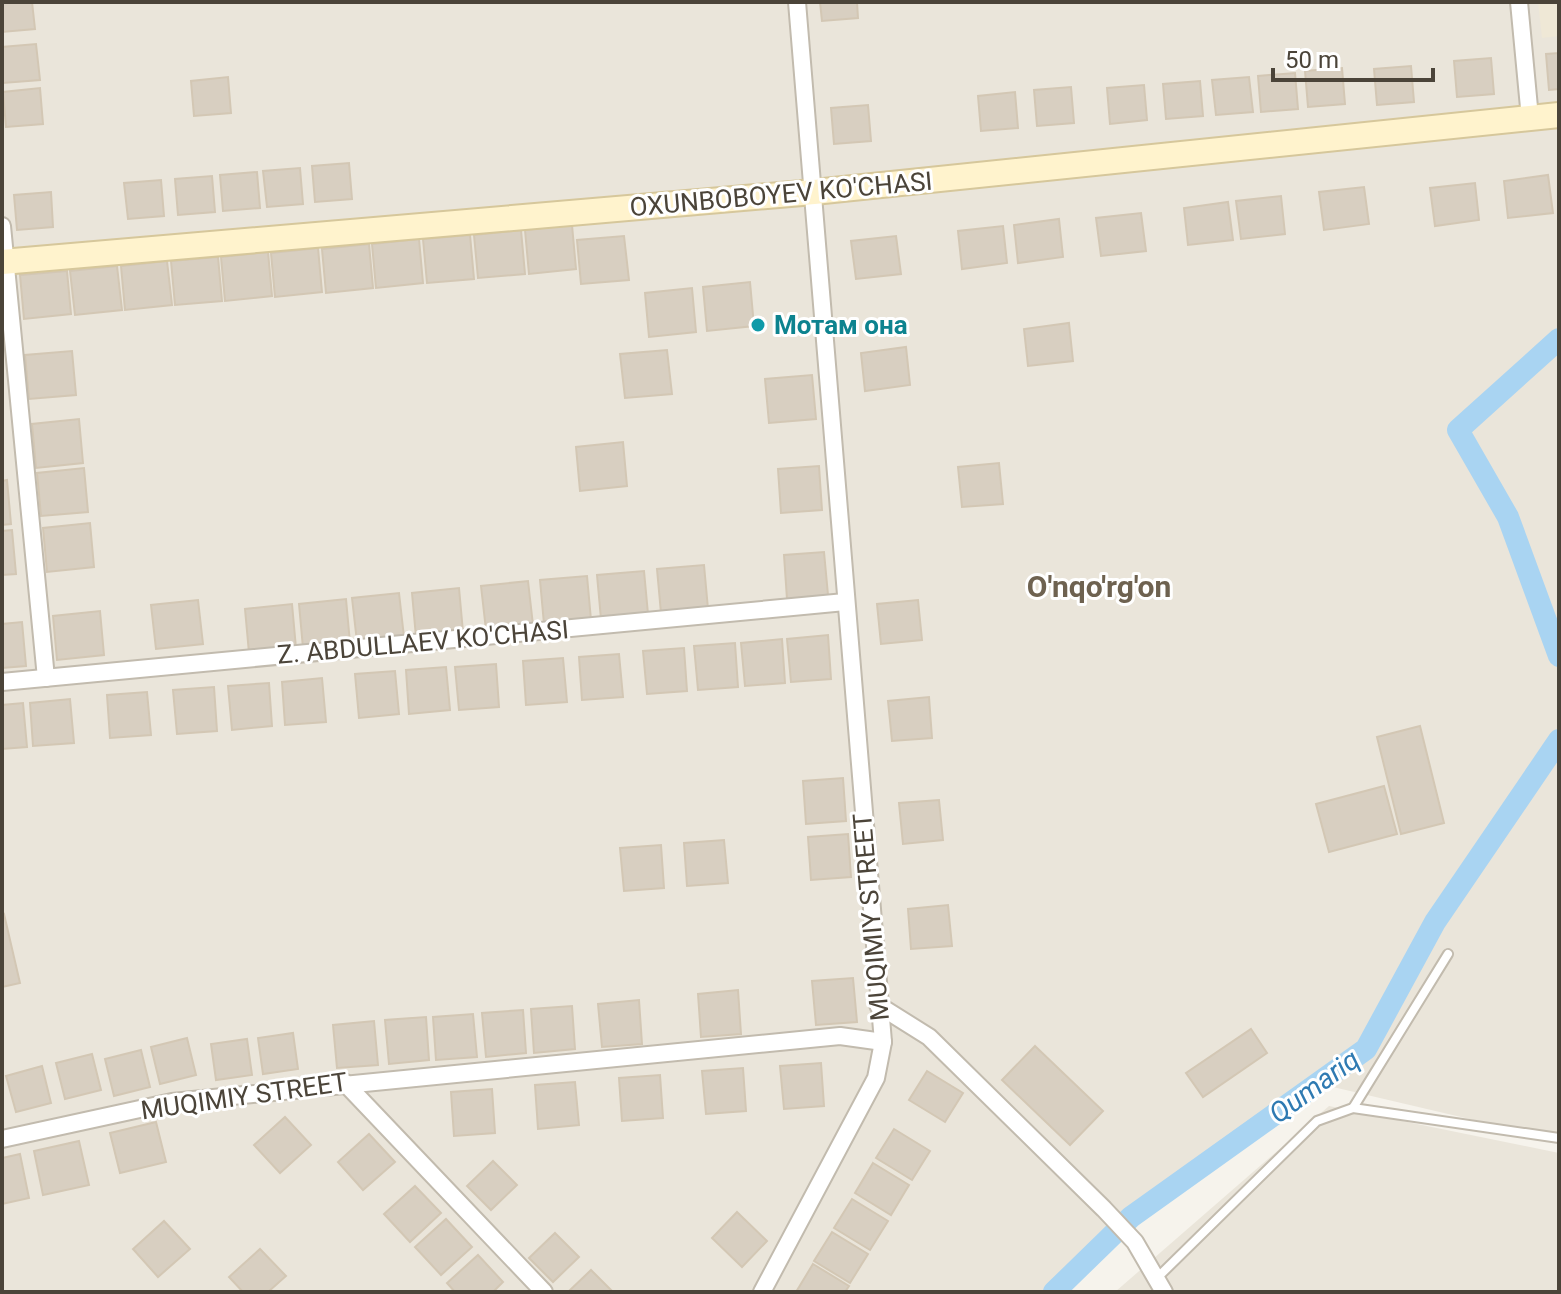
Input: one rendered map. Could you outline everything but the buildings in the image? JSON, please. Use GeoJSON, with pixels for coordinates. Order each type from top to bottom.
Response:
{"type":"FeatureCollection","features":[{"type":"Feature","properties":{"kind":"main road","name":"OXUNBOBOYEV KO'CHASI"},"geometry":{"type":"LineString","coordinates":[[4,262],[814,192],[1559,115]]}},
{"type":"Feature","properties":{"kind":"street","name":"MUQIMIY STREET"},"geometry":{"type":"LineString","coordinates":[[2,1139],[172,1102],[344,1082],[840,1036],[883,1042],[797,2]]}},
{"type":"Feature","properties":{"kind":"street"},"geometry":{"type":"LineString","coordinates":[[1519,2],[1530,118]]}},
{"type":"Feature","properties":{"kind":"street"},"geometry":{"type":"LineString","coordinates":[[2,226],[46,678]]}},
{"type":"Feature","properties":{"kind":"street","name":"Z. ABDULLAEV KO'CHASI"},"geometry":{"type":"LineString","coordinates":[[2,682],[845,602]]}},
{"type":"Feature","properties":{"kind":"street"},"geometry":{"type":"LineString","coordinates":[[878,1005],[929,1037],[1104,1209],[1135,1242],[1154,1288]]}},
{"type":"Feature","properties":{"kind":"street"},"geometry":{"type":"LineString","coordinates":[[762,1292],[876,1078],[883,1042]]}},
{"type":"Feature","properties":{"kind":"street"},"geometry":{"type":"LineString","coordinates":[[344,1082],[544,1292]]}},
{"type":"Feature","properties":{"kind":"lane"},"geometry":{"type":"LineString","coordinates":[[1353,1108],[1448,954]]}},
{"type":"Feature","properties":{"kind":"lane"},"geometry":{"type":"LineString","coordinates":[[1154,1288],[1317,1121],[1353,1108],[1559,1138]]}},
{"type":"Feature","properties":{"kind":"shaded area","name":"O'nqo'rg'on"},"geometry":{"type":"Polygon","coordinates":[[[2,2],[1559,2],[1559,1140],[1333,1087],[1101,1231],[1043,1292],[2,1292],[2,2]]]}},
{"type":"Feature","properties":{"kind":"shaded area"},"geometry":{"type":"Polygon","coordinates":[[[1538,2],[1559,2],[1559,36],[1542,38],[1538,2]]]}},
{"type":"Feature","properties":{"kind":"shaded area"},"geometry":{"type":"Polygon","coordinates":[[[1329,1106],[1559,1153],[1559,1292],[1115,1292],[1329,1106]]]}},
{"type":"Feature","properties":{"kind":"waterway","name":"Qumariq"},"geometry":{"type":"LineString","coordinates":[[1559,339],[1458,430],[1508,517],[1559,656]]}},
{"type":"Feature","properties":{"kind":"waterway","name":"Qumariq"},"geometry":{"type":"LineString","coordinates":[[1054,1292],[1131,1217],[1366,1049],[1435,922],[1559,740]]}},
{"type":"Feature","properties":{"kind":"place","name":"Мотам она"},"geometry":{"type":"Point","coordinates":[758,325]}},
{"type":"Feature","properties":{"kind":"district","name":"O'nqo'rg'on"},"geometry":{"type":"Point","coordinates":[1099,587]}}]}
